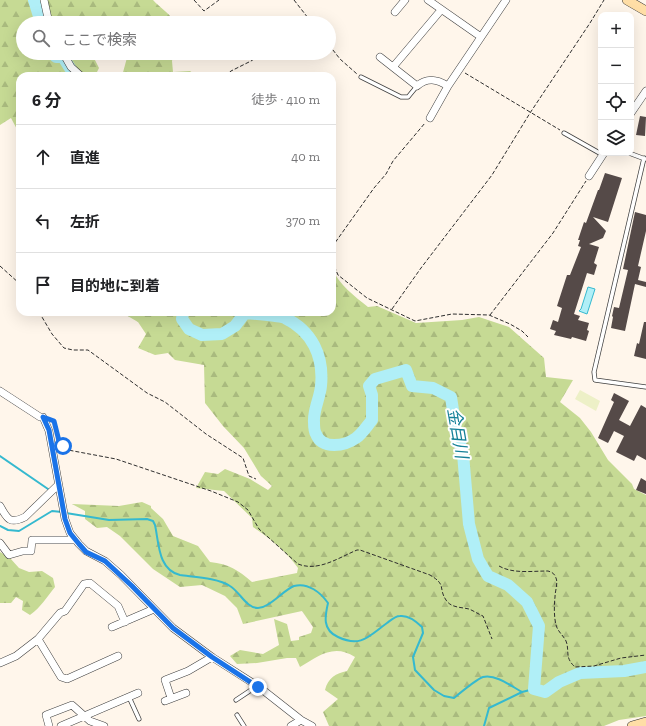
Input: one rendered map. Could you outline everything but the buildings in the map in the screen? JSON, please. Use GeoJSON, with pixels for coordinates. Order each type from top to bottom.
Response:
{"type":"FeatureCollection","features":[{"type":"Feature","properties":{"kind":"street"},"geometry":{"type":"LineString","coordinates":[[44,0],[47,16]]}},
{"type":"Feature","properties":{"kind":"street"},"geometry":{"type":"LineString","coordinates":[[395,12],[405,0]]}},
{"type":"Feature","properties":{"kind":"street"},"geometry":{"type":"LineString","coordinates":[[428,0],[481,38]]}},
{"type":"Feature","properties":{"kind":"street"},"geometry":{"type":"LineString","coordinates":[[430,118],[448,86],[506,0]]}},
{"type":"Feature","properties":{"kind":"street"},"geometry":{"type":"LineString","coordinates":[[627,0],[646,11]]}},
{"type":"Feature","properties":{"kind":"street"},"geometry":{"type":"LineString","coordinates":[[393,68],[441,10]]}},
{"type":"Feature","properties":{"kind":"street"},"geometry":{"type":"LineString","coordinates":[[380,57],[416,86],[430,79],[439,81],[448,86]]}},
{"type":"Feature","properties":{"kind":"street"},"geometry":{"type":"LineString","coordinates":[[67,60],[71,67],[77,72]]}},
{"type":"Feature","properties":{"kind":"street"},"geometry":{"type":"LineString","coordinates":[[634,109],[646,91]]}},
{"type":"Feature","properties":{"kind":"street"},"geometry":{"type":"LineString","coordinates":[[589,176],[603,156]]}},
{"type":"Feature","properties":{"kind":"street"},"geometry":{"type":"LineString","coordinates":[[0,391],[40,417],[43,417],[49,430],[65,519],[70,533],[86,552],[105,561],[173,628],[212,657],[257,686],[301,720],[312,726]]}},
{"type":"Feature","properties":{"kind":"street"},"geometry":{"type":"LineString","coordinates":[[0,506],[6,517],[12,521],[18,520],[25,517],[58,485]]}},
{"type":"Feature","properties":{"kind":"street"},"geometry":{"type":"LineString","coordinates":[[0,543],[9,555],[23,551],[31,551],[32,540],[75,540]]}},
{"type":"Feature","properties":{"kind":"street"},"geometry":{"type":"LineString","coordinates":[[0,664],[16,656],[38,639],[60,613],[65,611],[84,584],[90,583],[118,606],[125,622]]}},
{"type":"Feature","properties":{"kind":"street"},"geometry":{"type":"LineString","coordinates":[[112,627],[154,609]]}},
{"type":"Feature","properties":{"kind":"street"},"geometry":{"type":"LineString","coordinates":[[38,639],[61,677],[67,679],[118,656]]}},
{"type":"Feature","properties":{"kind":"street"},"geometry":{"type":"LineString","coordinates":[[186,693],[168,700],[162,681],[188,671],[212,657]]}},
{"type":"Feature","properties":{"kind":"street"},"geometry":{"type":"LineString","coordinates":[[50,658],[47,660],[57,680]]}},
{"type":"Feature","properties":{"kind":"street"},"geometry":{"type":"LineString","coordinates":[[61,726],[138,693]]}},
{"type":"Feature","properties":{"kind":"street"},"geometry":{"type":"LineString","coordinates":[[49,726],[46,715],[72,705],[90,721],[104,726]]}},
{"type":"Feature","properties":{"kind":"street"},"geometry":{"type":"LineString","coordinates":[[291,726],[301,720]]}},
{"type":"Feature","properties":{"kind":"street"},"geometry":{"type":"LineString","coordinates":[[632,726],[646,722]]}},
{"type":"Feature","properties":{"kind":"lane"},"geometry":{"type":"LineString","coordinates":[[361,77],[401,97],[408,97],[416,86]]}},
{"type":"Feature","properties":{"kind":"lane"},"geometry":{"type":"LineString","coordinates":[[564,133],[598,151]]}},
{"type":"Feature","properties":{"kind":"lane"},"geometry":{"type":"LineString","coordinates":[[634,155],[645,159],[594,372],[595,380],[646,387]]}},
{"type":"Feature","properties":{"kind":"lane"},"geometry":{"type":"LineString","coordinates":[[236,700],[257,686]]}},
{"type":"Feature","properties":{"kind":"lane"},"geometry":{"type":"LineString","coordinates":[[129,697],[139,719]]}},
{"type":"Feature","properties":{"kind":"lane"},"geometry":{"type":"LineString","coordinates":[[237,715],[244,726]]}},
{"type":"Feature","properties":{"kind":"path"},"geometry":{"type":"LineString","coordinates":[[194,0],[204,11],[219,0]]}},
{"type":"Feature","properties":{"kind":"path"},"geometry":{"type":"LineString","coordinates":[[294,0],[306,16]]}},
{"type":"Feature","properties":{"kind":"path"},"geometry":{"type":"LineString","coordinates":[[392,309],[421,268],[492,175],[530,113],[604,0]]}},
{"type":"Feature","properties":{"kind":"path"},"geometry":{"type":"LineString","coordinates":[[336,54],[361,77]]}},
{"type":"Feature","properties":{"kind":"path"},"geometry":{"type":"LineString","coordinates":[[229,72],[252,60]]}},
{"type":"Feature","properties":{"kind":"path"},"geometry":{"type":"LineString","coordinates":[[459,70],[564,133]]}},
{"type":"Feature","properties":{"kind":"path"},"geometry":{"type":"LineString","coordinates":[[336,241],[374,188],[386,174],[393,161],[430,118]]}},
{"type":"Feature","properties":{"kind":"path"},"geometry":{"type":"LineString","coordinates":[[489,315],[553,233],[589,176]]}},
{"type":"Feature","properties":{"kind":"path"},"geometry":{"type":"LineString","coordinates":[[0,266],[16,280]]}},
{"type":"Feature","properties":{"kind":"path"},"geometry":{"type":"LineString","coordinates":[[336,270],[338,275],[367,298],[415,321],[452,314],[489,315],[510,324],[522,331],[528,337]]}},
{"type":"Feature","properties":{"kind":"path"},"geometry":{"type":"LineString","coordinates":[[41,316],[52,334],[64,348],[73,350],[88,350],[147,393],[165,402],[206,434],[243,458],[249,476],[256,479]]}},
{"type":"Feature","properties":{"kind":"path"},"geometry":{"type":"LineString","coordinates":[[43,417],[54,421],[59,441],[68,450],[116,460],[205,489],[238,502],[248,510],[259,529],[298,564],[306,567],[316,567],[356,550],[360,550],[430,575],[437,579],[442,586],[446,600],[450,604],[468,609],[483,616],[492,639]]}},
{"type":"Feature","properties":{"kind":"path"},"geometry":{"type":"LineString","coordinates":[[499,566],[505,570],[512,571],[548,571],[553,573],[556,577],[556,624],[558,630],[566,641],[568,656],[574,667],[594,666],[621,658],[646,655]]}},
{"type":"Feature","properties":{"kind":"green space"},"geometry":{"type":"Polygon","coordinates":[[[0,0],[153,0],[171,16],[16,16],[16,60],[95,60],[99,68],[97,72],[16,72],[16,127],[11,118],[0,125],[0,0]]]}},
{"type":"Feature","properties":{"kind":"green space"},"geometry":{"type":"Polygon","coordinates":[[[126,60],[172,60],[173,72],[123,72],[126,60]]]}},
{"type":"Feature","properties":{"kind":"green space"},"geometry":{"type":"Polygon","coordinates":[[[336,276],[343,285],[368,307],[377,306],[416,323],[462,320],[479,317],[509,327],[544,358],[546,377],[573,380],[560,402],[580,418],[591,432],[608,460],[632,484],[634,489],[646,495],[646,716],[619,720],[604,726],[329,726],[323,712],[338,699],[325,690],[326,686],[330,679],[339,673],[347,671],[355,657],[340,651],[333,651],[320,655],[300,667],[296,658],[237,664],[230,656],[240,650],[263,654],[279,645],[274,619],[287,624],[291,641],[299,640],[299,637],[311,633],[313,627],[302,611],[243,624],[237,608],[225,596],[202,585],[180,587],[153,569],[120,536],[107,527],[97,528],[85,519],[85,511],[72,504],[119,506],[142,502],[151,506],[151,508],[163,519],[173,536],[198,546],[210,562],[223,564],[233,568],[252,582],[297,573],[298,568],[289,556],[253,527],[252,518],[224,491],[196,488],[205,472],[218,474],[225,469],[250,479],[268,490],[272,486],[261,476],[244,448],[223,426],[205,403],[204,365],[175,360],[168,353],[155,355],[138,348],[146,334],[138,322],[128,316],[336,316],[336,276]]]}},
{"type":"Feature","properties":{"kind":"green space"},"geometry":{"type":"Polygon","coordinates":[[[580,390],[600,401],[596,411],[575,399],[580,390]]]}},
{"type":"Feature","properties":{"kind":"green space"},"geometry":{"type":"Polygon","coordinates":[[[0,552],[10,558],[19,568],[29,572],[42,571],[53,578],[55,587],[41,605],[30,615],[22,610],[23,601],[16,597],[11,603],[0,603],[0,552]]]}},
{"type":"Feature","properties":{"kind":"water"},"geometry":{"type":"Polygon","coordinates":[[[588,287],[595,289],[587,314],[579,311],[588,287]]]}},
{"type":"Feature","properties":{"kind":"waterway","name":"金目川"},"geometry":{"type":"LineString","coordinates":[[34,0],[39,16]]}},
{"type":"Feature","properties":{"kind":"waterway","name":"金目川"},"geometry":{"type":"LineString","coordinates":[[65,60],[72,72]]}},
{"type":"Feature","properties":{"kind":"waterway","name":"金目川"},"geometry":{"type":"LineString","coordinates":[[182,316],[182,319],[189,329],[202,335],[222,334],[235,326],[243,316]]}},
{"type":"Feature","properties":{"kind":"waterway","name":"金目川"},"geometry":{"type":"LineString","coordinates":[[276,316],[285,318],[302,330],[309,337],[318,355],[321,386],[314,418],[314,430],[319,439],[323,442],[334,445],[351,441],[356,438],[372,420],[372,395],[369,386],[375,379],[406,370],[412,386],[433,388],[451,397],[456,430],[463,454],[469,524],[478,559],[488,576],[508,585],[527,602],[539,626],[534,689],[545,692],[559,682],[580,673],[624,671],[646,667]]}},
{"type":"Feature","properties":{"kind":"waterway"},"geometry":{"type":"LineString","coordinates":[[0,456],[48,489]]}},
{"type":"Feature","properties":{"kind":"waterway"},"geometry":{"type":"LineString","coordinates":[[0,526],[8,530],[19,531],[52,511],[62,512]]}},
{"type":"Feature","properties":{"kind":"waterway"},"geometry":{"type":"LineString","coordinates":[[66,513],[109,520],[147,519],[153,521],[163,562],[167,568],[180,575],[206,578],[225,583],[234,589],[247,603],[254,607],[262,608],[294,586],[299,585],[314,589],[328,603],[326,622],[329,631],[346,640],[359,641],[364,639],[398,616],[409,618],[422,627],[423,633],[413,657],[415,670],[434,690],[444,696],[454,698],[468,686],[483,677],[493,677],[522,692],[534,689]]}},
{"type":"Feature","properties":{"kind":"waterway"},"geometry":{"type":"LineString","coordinates":[[484,726],[489,708],[522,692]]}},
{"type":"Feature","properties":{"kind":"route"},"geometry":{"type":"LineString","coordinates":[[63,446],[59,441],[57,427],[54,421],[43,417],[49,430],[65,519],[70,533],[75,540],[86,552],[105,561],[121,575],[173,628],[212,657],[258,687]]}}]}
